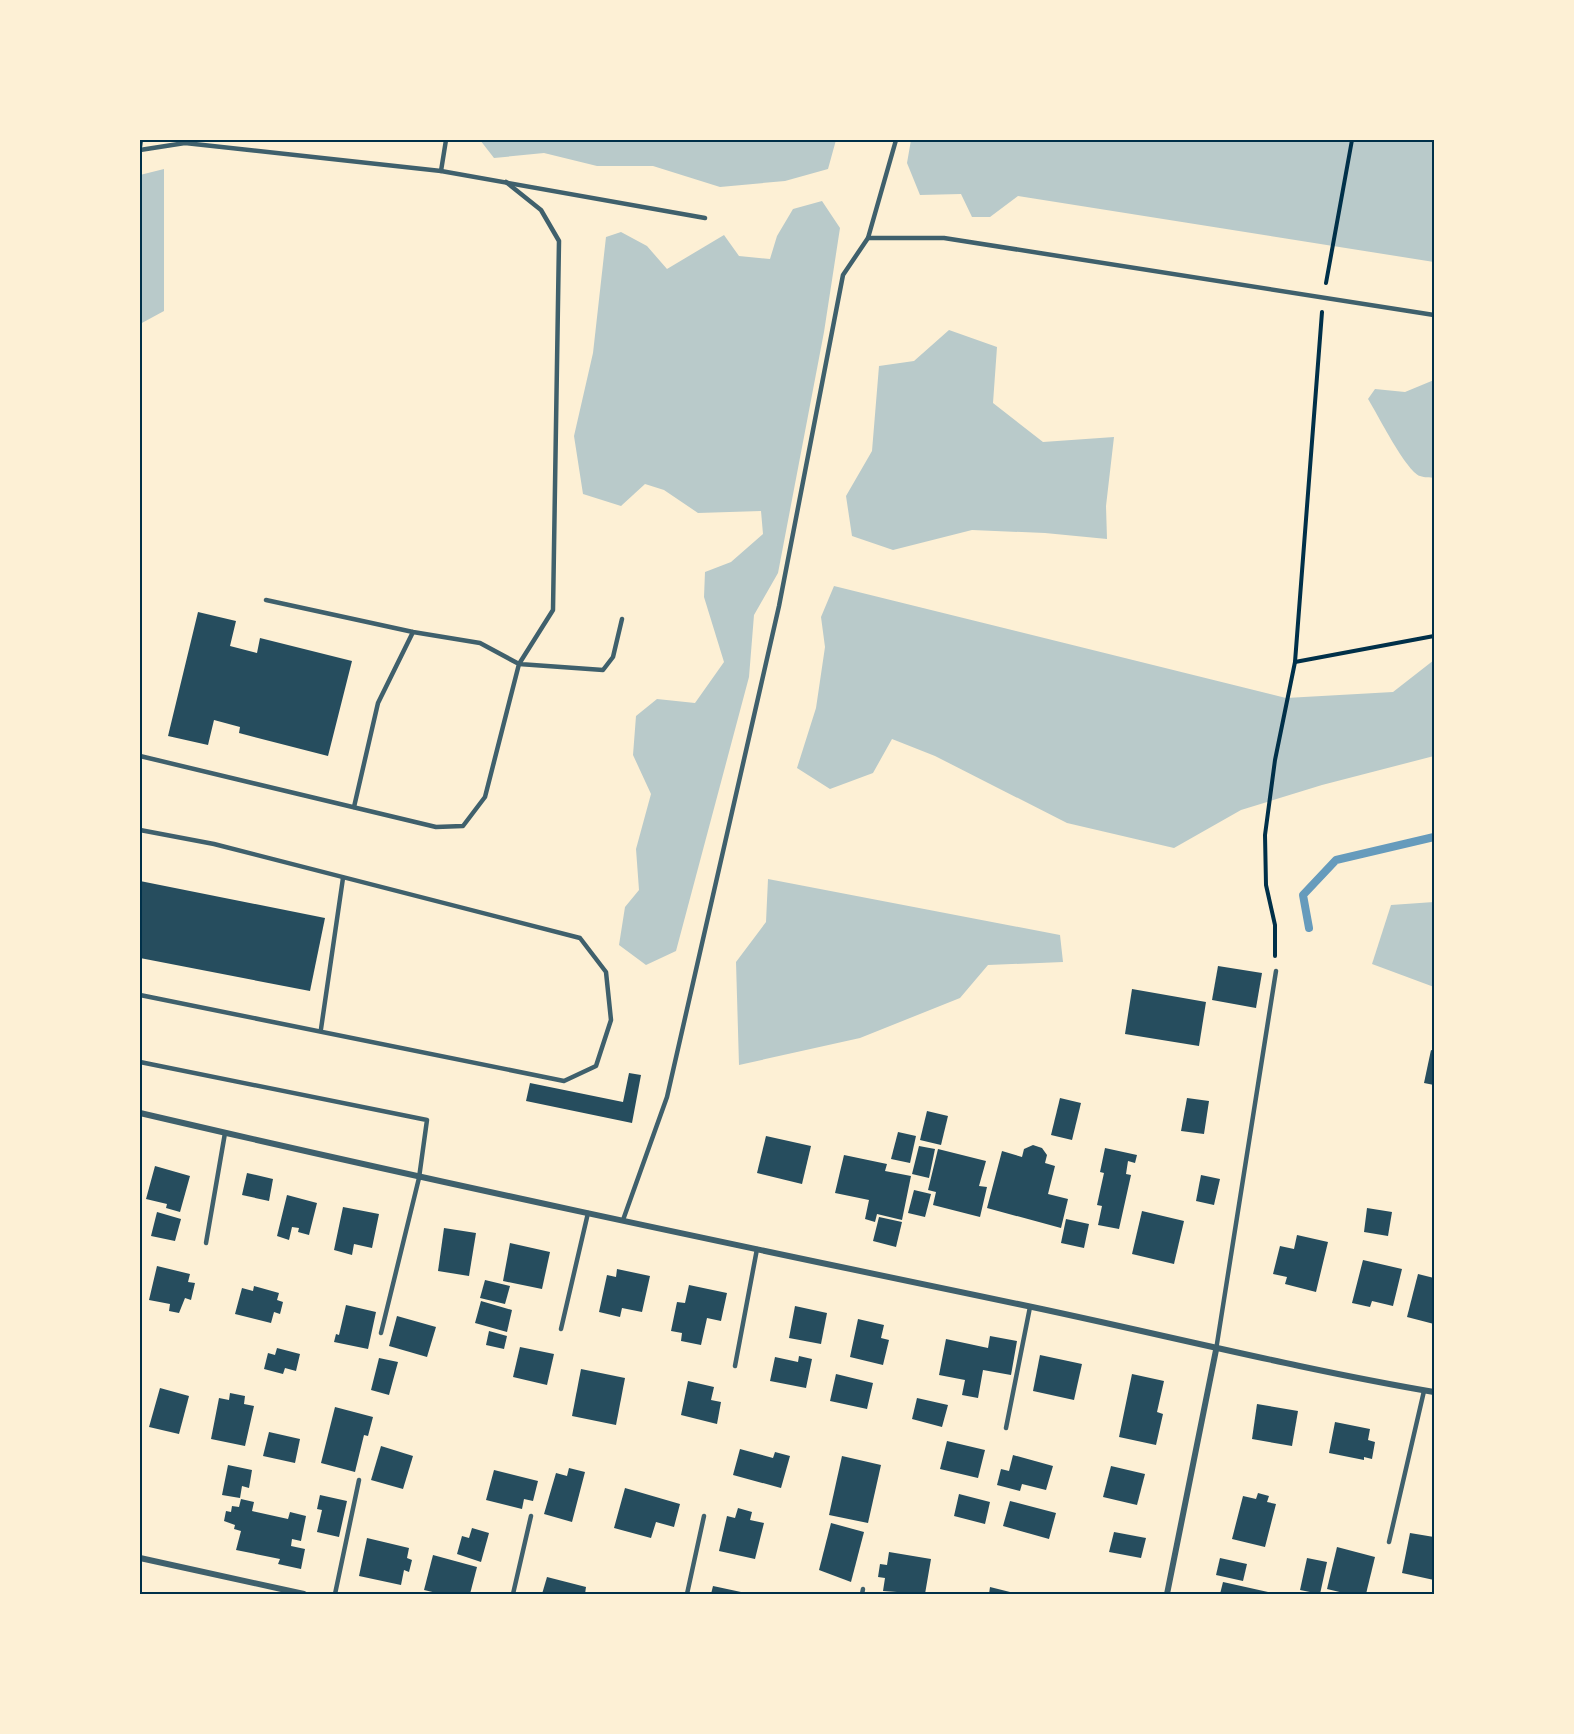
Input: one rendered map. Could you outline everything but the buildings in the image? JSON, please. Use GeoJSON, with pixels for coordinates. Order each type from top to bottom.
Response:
{"type":"FeatureCollection","features":[{"type":"Feature","properties":{"kind":"street"},"geometry":{"type":"LineString","coordinates":[[140,1113],[419,1178],[1030,1306],[1216,1350],[1434,1392]]}},
{"type":"Feature","properties":{"kind":"street"},"geometry":{"type":"LineString","coordinates":[[1167,1594],[1216,1350]]}},
{"type":"Feature","properties":{"kind":"street"},"geometry":{"type":"LineString","coordinates":[[140,1558],[304,1594]]}},
{"type":"Feature","properties":{"kind":"lane"},"geometry":{"type":"LineString","coordinates":[[141,140],[140,148],[185,142],[441,171],[705,218]]}},
{"type":"Feature","properties":{"kind":"lane"},"geometry":{"type":"LineString","coordinates":[[441,171],[446,140]]}},
{"type":"Feature","properties":{"kind":"lane"},"geometry":{"type":"LineString","coordinates":[[623,1220],[667,1097],[778,606],[843,275],[868,238],[896,140]]}},
{"type":"Feature","properties":{"kind":"lane"},"geometry":{"type":"LineString","coordinates":[[140,756],[436,827],[464,826],[485,797],[519,664],[553,610],[559,241],[541,210],[506,182]]}},
{"type":"Feature","properties":{"kind":"lane"},"geometry":{"type":"LineString","coordinates":[[868,238],[944,238],[1434,315]]}},
{"type":"Feature","properties":{"kind":"lane"},"geometry":{"type":"LineString","coordinates":[[266,600],[413,632],[480,643],[519,664],[603,670],[613,657],[622,619]]}},
{"type":"Feature","properties":{"kind":"lane"},"geometry":{"type":"LineString","coordinates":[[354,807],[378,703],[413,632]]}},
{"type":"Feature","properties":{"kind":"lane"},"geometry":{"type":"LineString","coordinates":[[140,830],[214,844],[579,938],[606,972],[611,1020],[596,1066],[564,1081],[321,1029],[140,995]]}},
{"type":"Feature","properties":{"kind":"lane"},"geometry":{"type":"LineString","coordinates":[[321,1029],[343,878]]}},
{"type":"Feature","properties":{"kind":"lane"},"geometry":{"type":"LineString","coordinates":[[1216,1350],[1276,971]]}},
{"type":"Feature","properties":{"kind":"lane"},"geometry":{"type":"LineString","coordinates":[[140,1062],[427,1120],[419,1178],[381,1333]]}},
{"type":"Feature","properties":{"kind":"lane"},"geometry":{"type":"LineString","coordinates":[[206,1243],[225,1133]]}},
{"type":"Feature","properties":{"kind":"lane"},"geometry":{"type":"LineString","coordinates":[[561,1329],[588,1213]]}},
{"type":"Feature","properties":{"kind":"lane"},"geometry":{"type":"LineString","coordinates":[[735,1366],[756,1249]]}},
{"type":"Feature","properties":{"kind":"lane"},"geometry":{"type":"LineString","coordinates":[[1006,1428],[1030,1306]]}},
{"type":"Feature","properties":{"kind":"lane"},"geometry":{"type":"LineString","coordinates":[[1389,1542],[1424,1391]]}},
{"type":"Feature","properties":{"kind":"lane"},"geometry":{"type":"LineString","coordinates":[[335,1594],[358,1480]]}},
{"type":"Feature","properties":{"kind":"lane"},"geometry":{"type":"LineString","coordinates":[[513,1594],[531,1516]]}},
{"type":"Feature","properties":{"kind":"lane"},"geometry":{"type":"LineString","coordinates":[[687,1594],[704,1516]]}},
{"type":"Feature","properties":{"kind":"path"},"geometry":{"type":"LineString","coordinates":[[1276,971],[1275,925],[1266,885],[1265,835],[1275,760],[1295,662],[1323,297],[1352,140]]}},
{"type":"Feature","properties":{"kind":"path"},"geometry":{"type":"LineString","coordinates":[[1295,662],[1434,636]]}},
{"type":"Feature","properties":{"kind":"shaded area"},"geometry":{"type":"Polygon","coordinates":[[[480,140],[836,140],[828,169],[785,181],[720,187],[653,166],[597,166],[544,153],[494,158],[480,140]]]}},
{"type":"Feature","properties":{"kind":"shaded area"},"geometry":{"type":"Polygon","coordinates":[[[911,140],[1434,140],[1434,262],[1018,196],[990,217],[972,217],[961,194],[920,195],[907,163],[911,140]]]}},
{"type":"Feature","properties":{"kind":"shaded area"},"geometry":{"type":"Polygon","coordinates":[[[164,169],[164,311],[140,324],[140,175],[164,169]]]}},
{"type":"Feature","properties":{"kind":"shaded area"},"geometry":{"type":"Polygon","coordinates":[[[822,201],[840,228],[824,332],[778,573],[754,615],[749,677],[676,951],[646,965],[619,945],[625,907],[639,890],[636,849],[651,794],[633,755],[636,716],[657,699],[695,703],[724,662],[704,597],[705,572],[731,562],[763,534],[761,511],[698,513],[664,490],[645,484],[621,506],[583,494],[574,436],[593,353],[606,237],[621,232],[647,246],[667,269],[724,235],[739,256],[770,259],[777,236],[793,209],[822,201]]]}},
{"type":"Feature","properties":{"kind":"shaded area"},"geometry":{"type":"Polygon","coordinates":[[[949,330],[997,347],[993,403],[1043,442],[1114,437],[1106,506],[1107,539],[1045,533],[972,530],[893,550],[852,536],[846,496],[872,451],[879,366],[914,361],[949,330]]]}},
{"type":"Feature","properties":{"kind":"shaded area"},"geometry":{"type":"Polygon","coordinates":[[[1434,380],[1434,478],[1420,476],[1407,464],[1368,399],[1375,389],[1405,392],[1434,380]]]}},
{"type":"Feature","properties":{"kind":"shaded area"},"geometry":{"type":"Polygon","coordinates":[[[834,586],[1286,698],[1393,692],[1434,660],[1434,756],[1322,785],[1241,810],[1174,848],[1067,823],[935,756],[892,739],[873,773],[830,789],[797,768],[816,708],[825,647],[821,617],[834,586]]]}},
{"type":"Feature","properties":{"kind":"shaded area"},"geometry":{"type":"Polygon","coordinates":[[[768,879],[1060,935],[1063,962],[988,965],[960,998],[860,1038],[739,1065],[736,962],[766,922],[768,879]]]}},
{"type":"Feature","properties":{"kind":"shaded area"},"geometry":{"type":"Polygon","coordinates":[[[1434,902],[1434,987],[1372,964],[1391,905],[1434,902]]]}},
{"type":"Feature","properties":{"kind":"waterway"},"geometry":{"type":"LineString","coordinates":[[1309,928],[1303,895],[1336,860],[1434,837]]}}]}
